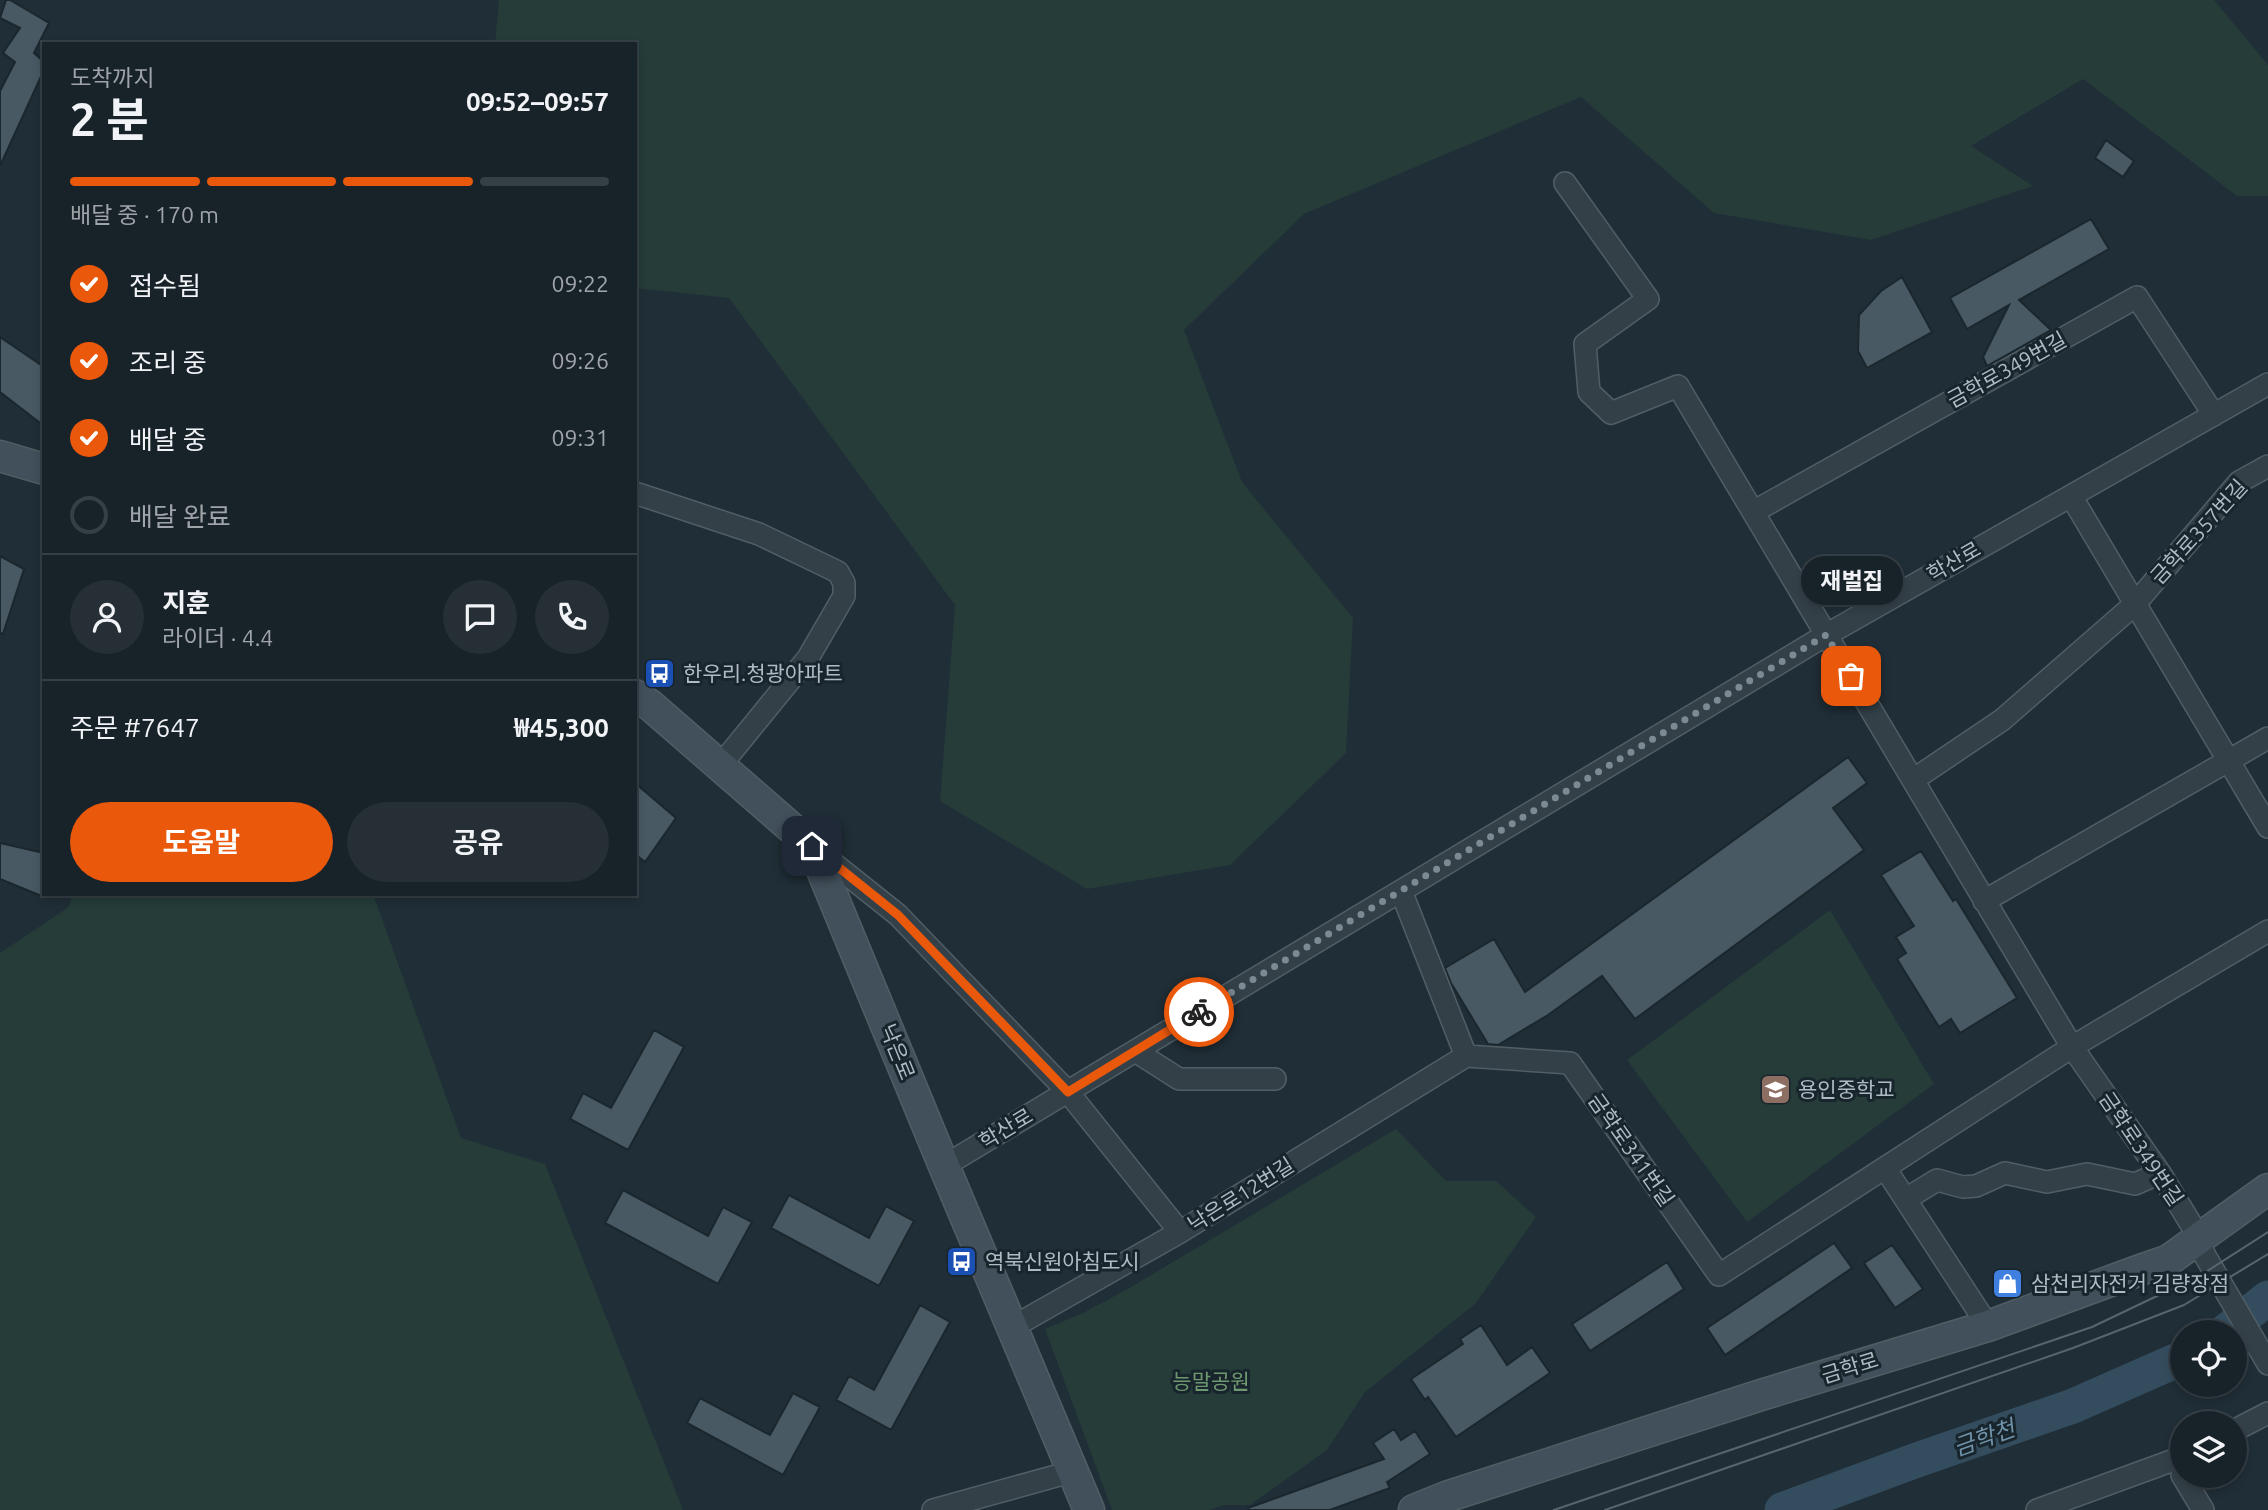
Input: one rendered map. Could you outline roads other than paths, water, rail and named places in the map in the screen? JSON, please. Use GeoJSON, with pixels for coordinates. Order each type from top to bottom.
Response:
{"type":"FeatureCollection","features":[{"type":"Feature","properties":{"kind":"main road"},"geometry":{"type":"LineString","coordinates":[[0,456],[42,468]]}},
{"type":"Feature","properties":{"kind":"main road","name":"낙은로"},"geometry":{"type":"LineString","coordinates":[[637,696],[812,846],[1089,1510]]}},
{"type":"Feature","properties":{"kind":"main road","name":"금학로"},"geometry":{"type":"LineString","coordinates":[[1414,1510],[1446,1497],[1735,1403],[1988,1326],[2168,1260],[2202,1246],[2268,1189]]}},
{"type":"Feature","properties":{"kind":"street","name":"금학로349번길"},"geometry":{"type":"LineString","coordinates":[[1565,183],[1648,299],[1585,344],[1589,392],[1611,413],[1678,386],[2072,1047],[2161,1173],[2268,1364]]}},
{"type":"Feature","properties":{"kind":"street","name":"금학로349번길"},"geometry":{"type":"LineString","coordinates":[[1754,512],[2137,297],[2214,415]]}},
{"type":"Feature","properties":{"kind":"street","name":"학산로"},"geometry":{"type":"LineString","coordinates":[[944,1166],[1826,635],[2268,384]]}},
{"type":"Feature","properties":{"kind":"street","name":"금학로357번길"},"geometry":{"type":"LineString","coordinates":[[2135,604],[2239,482],[2268,466]]}},
{"type":"Feature","properties":{"kind":"street"},"geometry":{"type":"LineString","coordinates":[[637,494],[760,534],[838,572],[844,583],[844,596],[837,611],[808,658],[720,766]]}},
{"type":"Feature","properties":{"kind":"street","name":"금학로357번길"},"geometry":{"type":"LineString","coordinates":[[2071,496],[2268,827]]}},
{"type":"Feature","properties":{"kind":"street"},"geometry":{"type":"LineString","coordinates":[[1913,780],[2002,720],[2135,604]]}},
{"type":"Feature","properties":{"kind":"street"},"geometry":{"type":"LineString","coordinates":[[1984,901],[2268,738]]}},
{"type":"Feature","properties":{"kind":"street"},"geometry":{"type":"LineString","coordinates":[[812,846],[898,915],[1068,1092],[1180,1232]]}},
{"type":"Feature","properties":{"kind":"street"},"geometry":{"type":"LineString","coordinates":[[1401,891],[1466,1056]]}},
{"type":"Feature","properties":{"kind":"street"},"geometry":{"type":"LineString","coordinates":[[1988,1326],[1885,1168],[2072,1047],[2268,931]]}},
{"type":"Feature","properties":{"kind":"street"},"geometry":{"type":"LineString","coordinates":[[1135,1051],[1179,1079],[1275,1079]]}},
{"type":"Feature","properties":{"kind":"street","name":"금학로341번길"},"geometry":{"type":"LineString","coordinates":[[1466,1056],[1570,1063],[1719,1275],[1885,1168]]}},
{"type":"Feature","properties":{"kind":"street","name":"낙은로12번길"},"geometry":{"type":"LineString","coordinates":[[1011,1328],[1180,1232],[1466,1056]]}},
{"type":"Feature","properties":{"kind":"street"},"geometry":{"type":"LineString","coordinates":[[1906,1199],[1937,1180],[1963,1187],[1976,1186],[2005,1173],[2047,1182],[2087,1174],[2135,1184],[2161,1173]]}},
{"type":"Feature","properties":{"kind":"street"},"geometry":{"type":"LineString","coordinates":[[2247,1424],[2268,1413]]}},
{"type":"Feature","properties":{"kind":"street"},"geometry":{"type":"LineString","coordinates":[[933,1510],[1074,1471]]}},
{"type":"Feature","properties":{"kind":"street"},"geometry":{"type":"LineString","coordinates":[[2037,1510],[2077,1504],[2170,1471]]}},
{"type":"Feature","properties":{"kind":"street"},"geometry":{"type":"LineString","coordinates":[[2191,1488],[2203,1510]]}},
{"type":"Feature","properties":{"kind":"waterway","name":"금학천"},"geometry":{"type":"LineString","coordinates":[[2240,1320],[2268,1298]]}},
{"type":"Feature","properties":{"kind":"waterway","name":"금학천"},"geometry":{"type":"LineString","coordinates":[[1782,1510],[2073,1406],[2170,1363]]}},
{"type":"Feature","properties":{"kind":"tram line"},"geometry":{"type":"LineString","coordinates":[[1554,1510],[2092,1327],[2201,1275],[2268,1232]]}},
{"type":"Feature","properties":{"kind":"tram line"},"geometry":{"type":"LineString","coordinates":[[1605,1510],[2073,1348],[2184,1305],[2268,1254]]}},
{"type":"Feature","properties":{"kind":"place","name":"한우리.청광아파트"},"geometry":{"type":"Point","coordinates":[660,674]}},
{"type":"Feature","properties":{"kind":"place","name":"재벌집"},"geometry":{"type":"Point","coordinates":[1851,676]}},
{"type":"Feature","properties":{"kind":"place","name":"용인중학교"},"geometry":{"type":"Point","coordinates":[1775,1090]}},
{"type":"Feature","properties":{"kind":"place","name":"역북신원아침도시"},"geometry":{"type":"Point","coordinates":[962,1262]}},
{"type":"Feature","properties":{"kind":"place","name":"삼천리자전거 김량장점"},"geometry":{"type":"Point","coordinates":[2008,1284]}},
{"type":"Feature","properties":{"kind":"park label","name":"능말공원"},"geometry":{"type":"Point","coordinates":[1211,1382]}}]}
